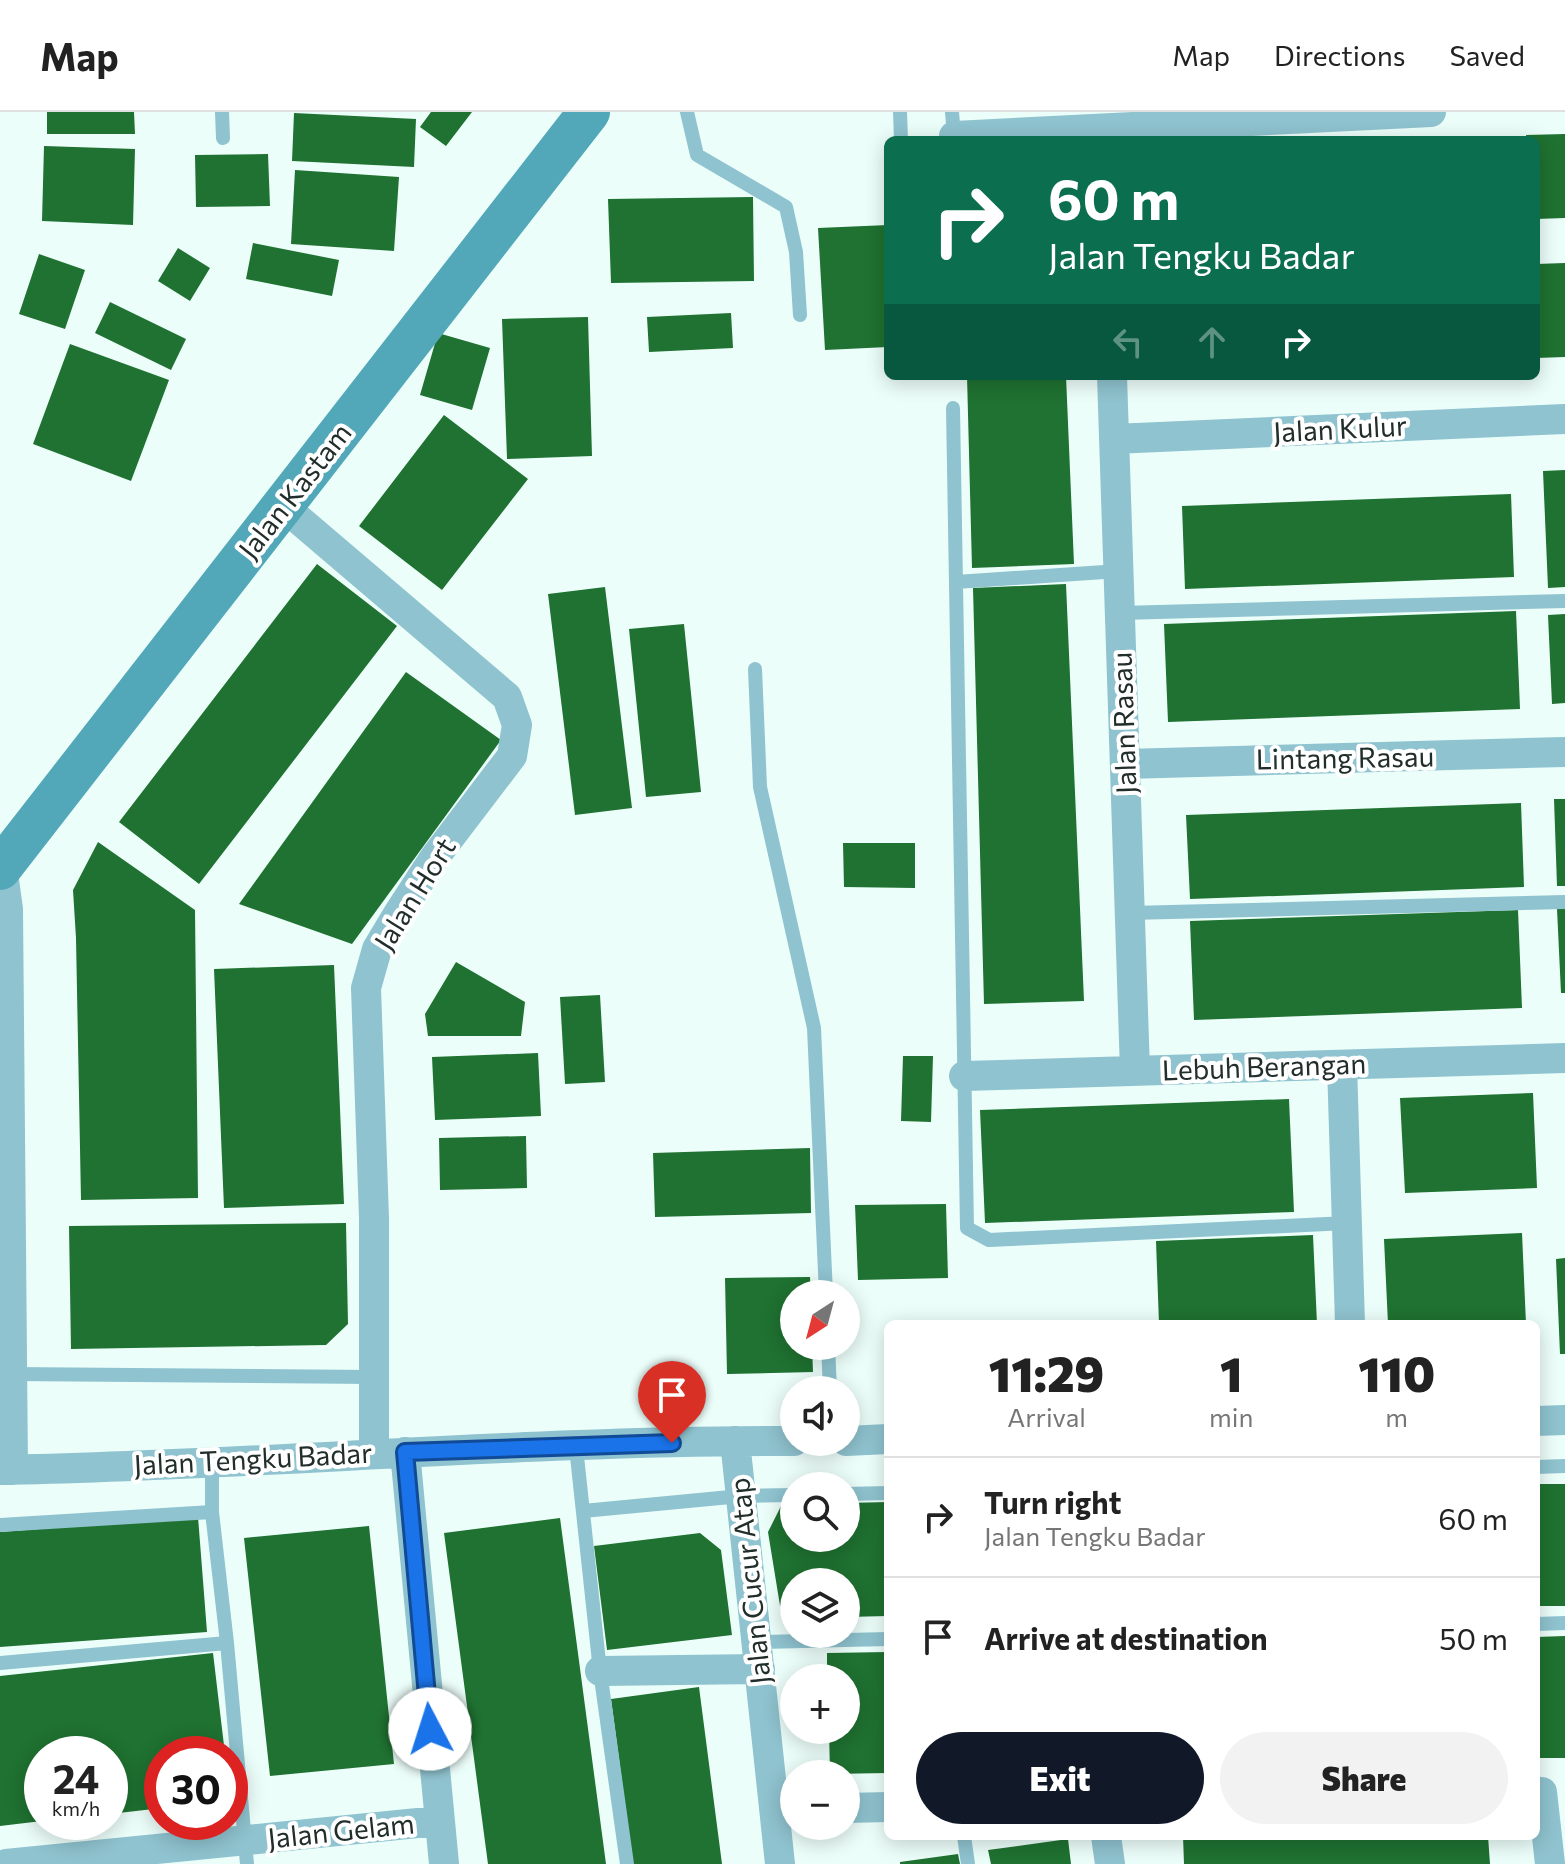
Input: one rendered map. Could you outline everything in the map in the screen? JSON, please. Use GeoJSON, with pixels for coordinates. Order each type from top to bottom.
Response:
{"type":"FeatureCollection","features":[{"type":"Feature","properties":{"kind":"street","name":"Jalan Kastam"},"geometry":{"type":"LineString","coordinates":[[1,868],[589,112]]}},
{"type":"Feature","properties":{"kind":"street"},"geometry":{"type":"LineString","coordinates":[[953,124],[1105,134],[1316,115],[1431,112]]}},
{"type":"Feature","properties":{"kind":"street","name":"Jalan Rasau"},"geometry":{"type":"LineString","coordinates":[[1112,380],[1135,1071]]}},
{"type":"Feature","properties":{"kind":"street","name":"Jalan Kulur"},"geometry":{"type":"LineString","coordinates":[[1114,439],[1565,419]]}},
{"type":"Feature","properties":{"kind":"street","name":"Jalan Hort"},"geometry":{"type":"LineString","coordinates":[[283,506],[507,697],[517,725],[512,756],[435,857],[398,914],[377,949],[366,988],[374,1218],[374,1454]]}},
{"type":"Feature","properties":{"kind":"street","name":"Lintang Rasau"},"geometry":{"type":"LineString","coordinates":[[1125,764],[1565,752]]}},
{"type":"Feature","properties":{"kind":"street"},"geometry":{"type":"LineString","coordinates":[[1,868],[8,909],[11,1374],[7,1470]]}},
{"type":"Feature","properties":{"kind":"street","name":"Lebuh Berangan"},"geometry":{"type":"LineString","coordinates":[[964,1076],[1565,1058]]}},
{"type":"Feature","properties":{"kind":"street"},"geometry":{"type":"LineString","coordinates":[[1342,1065],[1350,1320]]}},
{"type":"Feature","properties":{"kind":"street"},"geometry":{"type":"LineString","coordinates":[[1540,1421],[1565,1420]]}},
{"type":"Feature","properties":{"kind":"street"},"geometry":{"type":"LineString","coordinates":[[860,1440],[884,1439]]}},
{"type":"Feature","properties":{"kind":"street","name":"Jalan Cucur Atap"},"geometry":{"type":"LineString","coordinates":[[735,1441],[759,1656],[780,1785]]}},
{"type":"Feature","properties":{"kind":"street","name":"Jalan Tengku Badar"},"geometry":{"type":"LineString","coordinates":[[7,1470],[405,1452],[780,1441]]}},
{"type":"Feature","properties":{"kind":"street"},"geometry":{"type":"LineString","coordinates":[[405,1452],[444,1864]]}},
{"type":"Feature","properties":{"kind":"street"},"geometry":{"type":"LineString","coordinates":[[600,1671],[759,1656]]}},
{"type":"Feature","properties":{"kind":"street"},"geometry":{"type":"LineString","coordinates":[[1548,1792],[1550,1864]]}},
{"type":"Feature","properties":{"kind":"street"},"geometry":{"type":"LineString","coordinates":[[860,1808],[884,1807]]}},
{"type":"Feature","properties":{"kind":"street","name":"Jalan Gelam"},"geometry":{"type":"LineString","coordinates":[[6,1864],[245,1852],[438,1821]]}},
{"type":"Feature","properties":{"kind":"street","name":"Jalan Cucur Atap"},"geometry":{"type":"LineString","coordinates":[[780,1864],[782,1840]]}},
{"type":"Feature","properties":{"kind":"street"},"geometry":{"type":"LineString","coordinates":[[1107,1840],[1110,1864]]}},
{"type":"Feature","properties":{"kind":"lane"},"geometry":{"type":"LineString","coordinates":[[222,112],[223,138]]}},
{"type":"Feature","properties":{"kind":"lane"},"geometry":{"type":"LineString","coordinates":[[687,112],[697,155],[786,207],[796,252],[800,315]]}},
{"type":"Feature","properties":{"kind":"lane"},"geometry":{"type":"LineString","coordinates":[[900,112],[901,136]]}},
{"type":"Feature","properties":{"kind":"lane"},"geometry":{"type":"LineString","coordinates":[[953,408],[967,1228],[989,1240],[1347,1223]]}},
{"type":"Feature","properties":{"kind":"lane"},"geometry":{"type":"LineString","coordinates":[[956,582],[1119,571]]}},
{"type":"Feature","properties":{"kind":"lane"},"geometry":{"type":"LineString","coordinates":[[1120,613],[1565,601]]}},
{"type":"Feature","properties":{"kind":"lane"},"geometry":{"type":"LineString","coordinates":[[755,669],[760,787],[814,1028],[825,1280]]}},
{"type":"Feature","properties":{"kind":"lane"},"geometry":{"type":"LineString","coordinates":[[1130,913],[1565,902]]}},
{"type":"Feature","properties":{"kind":"lane"},"geometry":{"type":"LineString","coordinates":[[11,1374],[374,1377]]}},
{"type":"Feature","properties":{"kind":"lane"},"geometry":{"type":"LineString","coordinates":[[576,1447],[600,1671],[627,1864]]}},
{"type":"Feature","properties":{"kind":"lane"},"geometry":{"type":"LineString","coordinates":[[212,1461],[212,1512],[245,1852]]}},
{"type":"Feature","properties":{"kind":"lane"},"geometry":{"type":"LineString","coordinates":[[1540,1467],[1565,1466]]}},
{"type":"Feature","properties":{"kind":"lane"},"geometry":{"type":"LineString","coordinates":[[860,1494],[884,1493]]}},
{"type":"Feature","properties":{"kind":"lane"},"geometry":{"type":"LineString","coordinates":[[583,1511],[780,1495]]}},
{"type":"Feature","properties":{"kind":"lane"},"geometry":{"type":"LineString","coordinates":[[0,1525],[212,1512]]}},
{"type":"Feature","properties":{"kind":"lane"},"geometry":{"type":"LineString","coordinates":[[1540,1624],[1565,1623]]}},
{"type":"Feature","properties":{"kind":"lane"},"geometry":{"type":"LineString","coordinates":[[759,1656],[884,1640]]}},
{"type":"Feature","properties":{"kind":"lane"},"geometry":{"type":"LineString","coordinates":[[0,1663],[227,1643]]}},
{"type":"Feature","properties":{"kind":"lane"},"geometry":{"type":"LineString","coordinates":[[965,1840],[968,1864]]}},
{"type":"Feature","properties":{"kind":"building"},"geometry":{"type":"Polygon","coordinates":[[[47,112],[134,112],[135,134],[47,134],[47,112]]]}},
{"type":"Feature","properties":{"kind":"building"},"geometry":{"type":"Polygon","coordinates":[[[431,112],[472,112],[446,146],[420,127],[431,112]]]}},
{"type":"Feature","properties":{"kind":"building"},"geometry":{"type":"Polygon","coordinates":[[[294,113],[416,119],[414,167],[292,161],[294,113]]]}},
{"type":"Feature","properties":{"kind":"building"},"geometry":{"type":"Polygon","coordinates":[[[1565,134],[1565,218],[1540,219],[1540,136],[1526,135],[1565,134]]]}},
{"type":"Feature","properties":{"kind":"building"},"geometry":{"type":"Polygon","coordinates":[[[44,146],[135,149],[133,225],[42,221],[44,146]]]}},
{"type":"Feature","properties":{"kind":"building"},"geometry":{"type":"Polygon","coordinates":[[[268,154],[270,206],[196,207],[195,155],[268,154]]]}},
{"type":"Feature","properties":{"kind":"building"},"geometry":{"type":"Polygon","coordinates":[[[295,170],[399,177],[394,251],[291,244],[295,170]]]}},
{"type":"Feature","properties":{"kind":"building"},"geometry":{"type":"Polygon","coordinates":[[[753,197],[754,281],[611,283],[608,199],[753,197]]]}},
{"type":"Feature","properties":{"kind":"building"},"geometry":{"type":"Polygon","coordinates":[[[884,225],[884,347],[825,350],[818,228],[884,225]]]}},
{"type":"Feature","properties":{"kind":"building"},"geometry":{"type":"Polygon","coordinates":[[[253,243],[339,260],[332,296],[246,279],[253,243]]]}},
{"type":"Feature","properties":{"kind":"building"},"geometry":{"type":"Polygon","coordinates":[[[178,248],[210,268],[190,301],[158,281],[178,248]]]}},
{"type":"Feature","properties":{"kind":"building"},"geometry":{"type":"Polygon","coordinates":[[[39,254],[85,270],[65,329],[19,314],[39,254]]]}},
{"type":"Feature","properties":{"kind":"building"},"geometry":{"type":"Polygon","coordinates":[[[1565,263],[1565,357],[1540,358],[1540,264],[1565,263]]]}},
{"type":"Feature","properties":{"kind":"building"},"geometry":{"type":"Polygon","coordinates":[[[110,302],[186,339],[171,370],[95,333],[110,302]]]}},
{"type":"Feature","properties":{"kind":"building"},"geometry":{"type":"Polygon","coordinates":[[[731,313],[733,348],[649,352],[647,317],[731,313]]]}},
{"type":"Feature","properties":{"kind":"building"},"geometry":{"type":"Polygon","coordinates":[[[588,317],[592,456],[507,459],[502,319],[588,317]]]}},
{"type":"Feature","properties":{"kind":"building"},"geometry":{"type":"Polygon","coordinates":[[[438,333],[490,348],[472,410],[420,395],[438,333]]]}},
{"type":"Feature","properties":{"kind":"building"},"geometry":{"type":"Polygon","coordinates":[[[70,344],[169,380],[131,481],[33,444],[70,344]]]}},
{"type":"Feature","properties":{"kind":"building"},"geometry":{"type":"Polygon","coordinates":[[[967,380],[1066,380],[1074,564],[972,568],[967,380]]]}},
{"type":"Feature","properties":{"kind":"building"},"geometry":{"type":"Polygon","coordinates":[[[444,415],[528,479],[442,590],[359,526],[444,415]]]}},
{"type":"Feature","properties":{"kind":"building"},"geometry":{"type":"Polygon","coordinates":[[[1565,470],[1565,587],[1548,588],[1543,471],[1565,470]]]}},
{"type":"Feature","properties":{"kind":"building"},"geometry":{"type":"Polygon","coordinates":[[[1511,494],[1514,577],[1185,589],[1182,506],[1511,494]]]}},
{"type":"Feature","properties":{"kind":"building"},"geometry":{"type":"Polygon","coordinates":[[[317,564],[397,626],[199,884],[119,822],[317,564]]]}},
{"type":"Feature","properties":{"kind":"building"},"geometry":{"type":"Polygon","coordinates":[[[1066,584],[1084,1001],[984,1004],[973,588],[1066,584]]]}},
{"type":"Feature","properties":{"kind":"building"},"geometry":{"type":"Polygon","coordinates":[[[605,587],[632,808],[575,815],[548,594],[605,587]]]}},
{"type":"Feature","properties":{"kind":"building"},"geometry":{"type":"Polygon","coordinates":[[[1516,611],[1520,709],[1168,722],[1164,624],[1516,611]]]}},
{"type":"Feature","properties":{"kind":"building"},"geometry":{"type":"Polygon","coordinates":[[[1565,614],[1565,703],[1552,704],[1548,615],[1565,614]]]}},
{"type":"Feature","properties":{"kind":"building"},"geometry":{"type":"Polygon","coordinates":[[[684,624],[701,792],[646,797],[629,629],[684,624]]]}},
{"type":"Feature","properties":{"kind":"building"},"geometry":{"type":"Polygon","coordinates":[[[406,672],[501,740],[352,944],[239,904],[406,672]]]}},
{"type":"Feature","properties":{"kind":"building"},"geometry":{"type":"Polygon","coordinates":[[[1554,799],[1565,799],[1565,886],[1557,886],[1554,799]]]}},
{"type":"Feature","properties":{"kind":"building"},"geometry":{"type":"Polygon","coordinates":[[[1521,803],[1524,887],[1190,899],[1186,815],[1521,803]]]}},
{"type":"Feature","properties":{"kind":"building"},"geometry":{"type":"Polygon","coordinates":[[[98,842],[195,910],[198,1198],[81,1200],[73,890],[98,842]]]}},
{"type":"Feature","properties":{"kind":"building"},"geometry":{"type":"Polygon","coordinates":[[[843,843],[915,843],[915,888],[844,887],[843,843]]]}},
{"type":"Feature","properties":{"kind":"building"},"geometry":{"type":"Polygon","coordinates":[[[1565,908],[1565,993],[1561,993],[1557,909],[1565,908]]]}},
{"type":"Feature","properties":{"kind":"building"},"geometry":{"type":"Polygon","coordinates":[[[1518,910],[1522,1008],[1194,1020],[1190,921],[1518,910]]]}},
{"type":"Feature","properties":{"kind":"building"},"geometry":{"type":"Polygon","coordinates":[[[456,962],[525,1002],[521,1036],[428,1036],[425,1014],[456,962]]]}},
{"type":"Feature","properties":{"kind":"building"},"geometry":{"type":"Polygon","coordinates":[[[334,965],[344,1204],[224,1208],[214,969],[334,965]]]}},
{"type":"Feature","properties":{"kind":"building"},"geometry":{"type":"Polygon","coordinates":[[[600,995],[605,1082],[565,1084],[560,997],[600,995]]]}},
{"type":"Feature","properties":{"kind":"building"},"geometry":{"type":"Polygon","coordinates":[[[538,1053],[541,1116],[435,1120],[432,1057],[538,1053]]]}},
{"type":"Feature","properties":{"kind":"building"},"geometry":{"type":"Polygon","coordinates":[[[903,1056],[933,1056],[931,1122],[901,1121],[903,1056]]]}},
{"type":"Feature","properties":{"kind":"building"},"geometry":{"type":"Polygon","coordinates":[[[1533,1093],[1537,1188],[1405,1193],[1400,1098],[1533,1093]]]}},
{"type":"Feature","properties":{"kind":"building"},"geometry":{"type":"Polygon","coordinates":[[[1289,1099],[1294,1212],[985,1223],[980,1110],[1289,1099]]]}},
{"type":"Feature","properties":{"kind":"building"},"geometry":{"type":"Polygon","coordinates":[[[526,1136],[527,1188],[440,1190],[439,1138],[526,1136]]]}},
{"type":"Feature","properties":{"kind":"building"},"geometry":{"type":"Polygon","coordinates":[[[810,1148],[811,1213],[655,1217],[653,1153],[810,1148]]]}},
{"type":"Feature","properties":{"kind":"building"},"geometry":{"type":"Polygon","coordinates":[[[946,1204],[948,1278],[858,1280],[855,1205],[946,1204]]]}},
{"type":"Feature","properties":{"kind":"building"},"geometry":{"type":"Polygon","coordinates":[[[346,1223],[348,1324],[326,1345],[71,1349],[69,1226],[346,1223]]]}},
{"type":"Feature","properties":{"kind":"building"},"geometry":{"type":"Polygon","coordinates":[[[1522,1233],[1526,1320],[1388,1320],[1384,1239],[1522,1233]]]}},
{"type":"Feature","properties":{"kind":"building"},"geometry":{"type":"Polygon","coordinates":[[[1313,1235],[1317,1320],[1159,1320],[1156,1241],[1313,1235]]]}},
{"type":"Feature","properties":{"kind":"building"},"geometry":{"type":"Polygon","coordinates":[[[1565,1258],[1565,1354],[1560,1354],[1556,1259],[1565,1258]]]}},
{"type":"Feature","properties":{"kind":"building"},"geometry":{"type":"Polygon","coordinates":[[[810,1277],[810,1280],[780,1280],[780,1360],[813,1360],[813,1372],[727,1374],[725,1278],[810,1277]]]}},
{"type":"Feature","properties":{"kind":"building"},"geometry":{"type":"Polygon","coordinates":[[[1540,1484],[1565,1484],[1565,1606],[1540,1606],[1540,1484]]]}},
{"type":"Feature","properties":{"kind":"building"},"geometry":{"type":"Polygon","coordinates":[[[884,1502],[884,1616],[860,1617],[860,1568],[780,1568],[780,1606],[768,1532],[780,1508],[780,1552],[860,1552],[860,1503],[884,1502]]]}},
{"type":"Feature","properties":{"kind":"building"},"geometry":{"type":"Polygon","coordinates":[[[198,1517],[207,1632],[0,1647],[0,1532],[198,1517]]]}},
{"type":"Feature","properties":{"kind":"building"},"geometry":{"type":"Polygon","coordinates":[[[560,1518],[606,1864],[488,1864],[444,1533],[560,1518]]]}},
{"type":"Feature","properties":{"kind":"building"},"geometry":{"type":"Polygon","coordinates":[[[369,1526],[394,1764],[270,1776],[244,1538],[369,1526]]]}},
{"type":"Feature","properties":{"kind":"building"},"geometry":{"type":"Polygon","coordinates":[[[700,1533],[721,1550],[732,1635],[607,1650],[594,1546],[700,1533]]]}},
{"type":"Feature","properties":{"kind":"building"},"geometry":{"type":"Polygon","coordinates":[[[1565,1636],[1565,1758],[1540,1758],[1540,1637],[1565,1636]]]}},
{"type":"Feature","properties":{"kind":"building"},"geometry":{"type":"Polygon","coordinates":[[[884,1652],[884,1773],[860,1773],[860,1760],[830,1760],[829,1744],[860,1744],[860,1664],[827,1664],[827,1653],[884,1652]]]}},
{"type":"Feature","properties":{"kind":"building"},"geometry":{"type":"Polygon","coordinates":[[[213,1653],[223,1736],[144,1736],[144,1810],[128,1812],[128,1736],[24,1736],[24,1823],[0,1826],[0,1676],[213,1653]]]}},
{"type":"Feature","properties":{"kind":"building"},"geometry":{"type":"Polygon","coordinates":[[[699,1687],[722,1864],[633,1864],[611,1699],[699,1687]]]}},
{"type":"Feature","properties":{"kind":"building"},"geometry":{"type":"Polygon","coordinates":[[[1068,1840],[1071,1864],[991,1864],[988,1850],[1068,1840]]]}},
{"type":"Feature","properties":{"kind":"building"},"geometry":{"type":"Polygon","coordinates":[[[1183,1840],[1488,1840],[1490,1864],[1184,1864],[1183,1840]]]}},
{"type":"Feature","properties":{"kind":"building"},"geometry":{"type":"Polygon","coordinates":[[[958,1854],[960,1864],[900,1864],[900,1862],[958,1854]]]}},
{"type":"Feature","properties":{"kind":"route"},"geometry":{"type":"LineString","coordinates":[[430,1729],[405,1452],[672,1443]]}}]}
